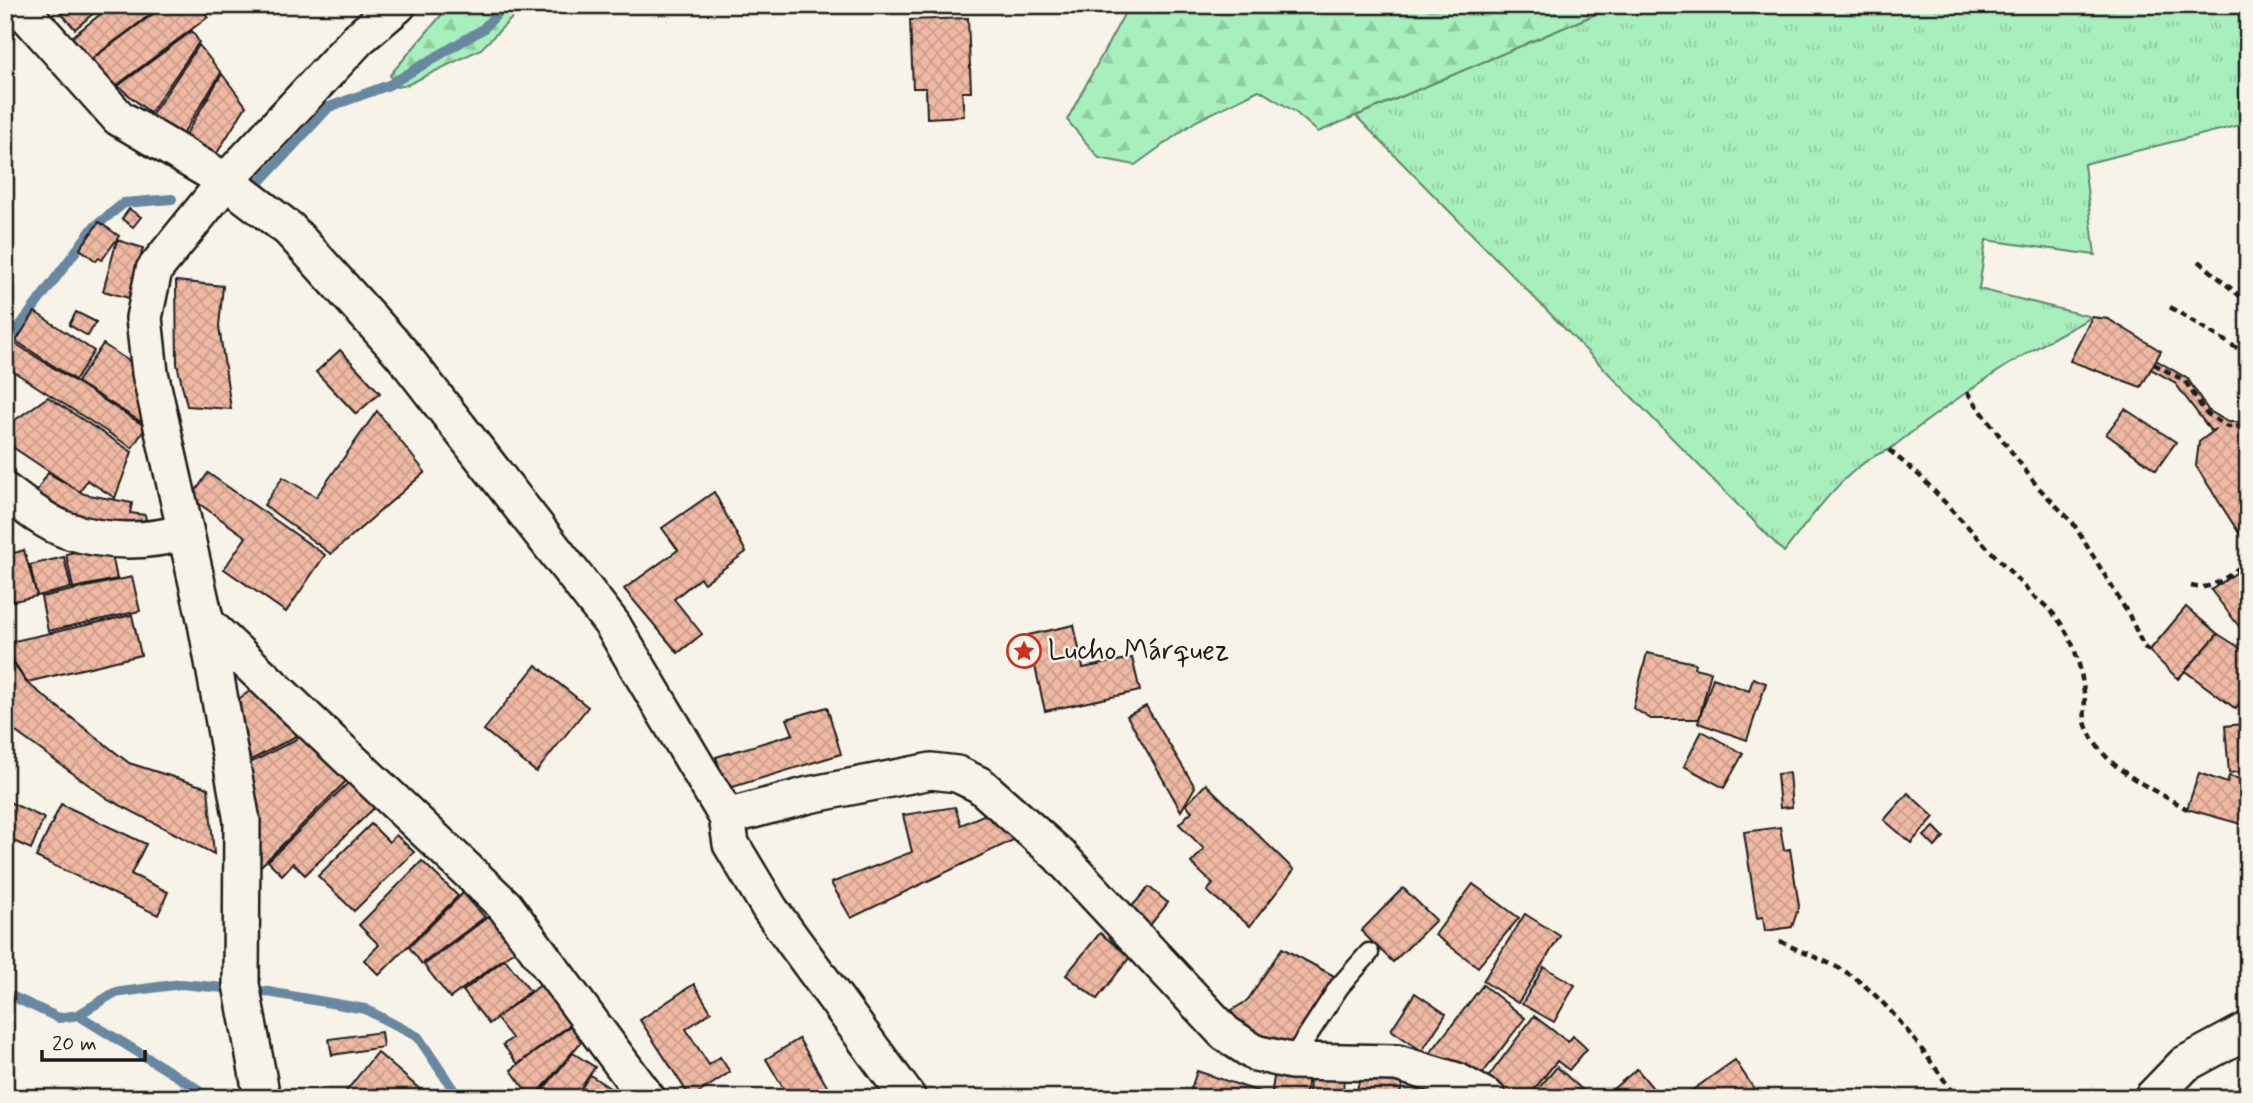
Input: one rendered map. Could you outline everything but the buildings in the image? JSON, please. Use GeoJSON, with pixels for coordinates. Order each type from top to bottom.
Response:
{"type":"FeatureCollection","features":[{"type":"Feature","properties":{"kind":"street"},"geometry":{"type":"LineString","coordinates":[[18,5],[119,118],[226,181],[289,229],[402,354],[612,624],[727,817],[731,844],[770,909],[908,1098]]}},
{"type":"Feature","properties":{"kind":"street"},"geometry":{"type":"LineString","coordinates":[[262,1098],[242,990],[242,821],[206,623],[150,373],[144,318],[154,270],[226,181],[358,39],[398,5]]}},
{"type":"Feature","properties":{"kind":"street"},"geometry":{"type":"LineString","coordinates":[[5,491],[66,530],[126,541],[153,541],[186,531]]}},
{"type":"Feature","properties":{"kind":"street"},"geometry":{"type":"LineString","coordinates":[[206,623],[505,906],[647,1098]]}},
{"type":"Feature","properties":{"kind":"street"},"geometry":{"type":"LineString","coordinates":[[727,817],[809,795],[931,771],[957,774],[980,785],[1059,855],[1224,1033],[1255,1053],[1291,1061],[1397,1063],[1457,1081],[1488,1098]]}},
{"type":"Feature","properties":{"kind":"street"},"geometry":{"type":"LineString","coordinates":[[2152,1098],[2185,1064],[2248,1030]]}},
{"type":"Feature","properties":{"kind":"lane"},"geometry":{"type":"LineString","coordinates":[[1291,1061],[1339,987],[1369,953]]}},
{"type":"Feature","properties":{"kind":"path"},"geometry":{"type":"LineString","coordinates":[[2199,261],[2248,303]]}},
{"type":"Feature","properties":{"kind":"path"},"geometry":{"type":"LineString","coordinates":[[2170,307],[2248,355]]}},
{"type":"Feature","properties":{"kind":"path"},"geometry":{"type":"LineString","coordinates":[[2154,364],[2185,381],[2205,412],[2227,427],[2248,426]]}},
{"type":"Feature","properties":{"kind":"path"},"geometry":{"type":"LineString","coordinates":[[1967,392],[2037,485],[2073,523],[2149,651]]}},
{"type":"Feature","properties":{"kind":"path"},"geometry":{"type":"LineString","coordinates":[[1889,450],[1920,476],[2034,597],[2047,606],[2065,628],[2076,650],[2085,694],[2085,724],[2104,754],[2124,772],[2187,809]]}},
{"type":"Feature","properties":{"kind":"path"},"geometry":{"type":"LineString","coordinates":[[2191,586],[2202,589],[2215,584],[2248,561]]}},
{"type":"Feature","properties":{"kind":"path"},"geometry":{"type":"LineString","coordinates":[[2241,629],[2248,634]]}},
{"type":"Feature","properties":{"kind":"path"},"geometry":{"type":"LineString","coordinates":[[1780,941],[1844,971],[1866,988],[1889,1012],[1956,1098]]}},
{"type":"Feature","properties":{"kind":"green space"},"geometry":{"type":"Polygon","coordinates":[[[450,5],[525,5],[481,49],[407,85],[396,87],[390,75],[450,5]]]}},
{"type":"Feature","properties":{"kind":"green space"},"geometry":{"type":"Polygon","coordinates":[[[1129,5],[1617,5],[1318,132],[1294,111],[1259,90],[1196,121],[1135,165],[1099,158],[1067,120],[1129,5]]]}},
{"type":"Feature","properties":{"kind":"green space"},"geometry":{"type":"Polygon","coordinates":[[[1617,5],[2248,5],[2248,123],[2084,164],[2095,255],[1986,240],[1979,289],[2092,317],[2013,362],[1937,413],[1889,450],[1860,466],[1831,493],[1784,552],[1356,116],[1617,5]]]}},
{"type":"Feature","properties":{"kind":"waterway"},"geometry":{"type":"LineString","coordinates":[[259,183],[329,107],[389,85],[483,29],[505,5]]}},
{"type":"Feature","properties":{"kind":"waterway"},"geometry":{"type":"LineString","coordinates":[[5,346],[93,228],[124,203],[172,199]]}},
{"type":"Feature","properties":{"kind":"waterway"},"geometry":{"type":"LineString","coordinates":[[5,993],[59,1018],[78,1015],[114,993],[181,984],[268,992],[365,1009],[418,1037],[459,1098]]}},
{"type":"Feature","properties":{"kind":"waterway"},"geometry":{"type":"LineString","coordinates":[[78,1015],[196,1088],[205,1098]]}},
{"type":"Feature","properties":{"kind":"place","name":"Lucho Márquez"},"geometry":{"type":"Point","coordinates":[1024,651]}}]}
